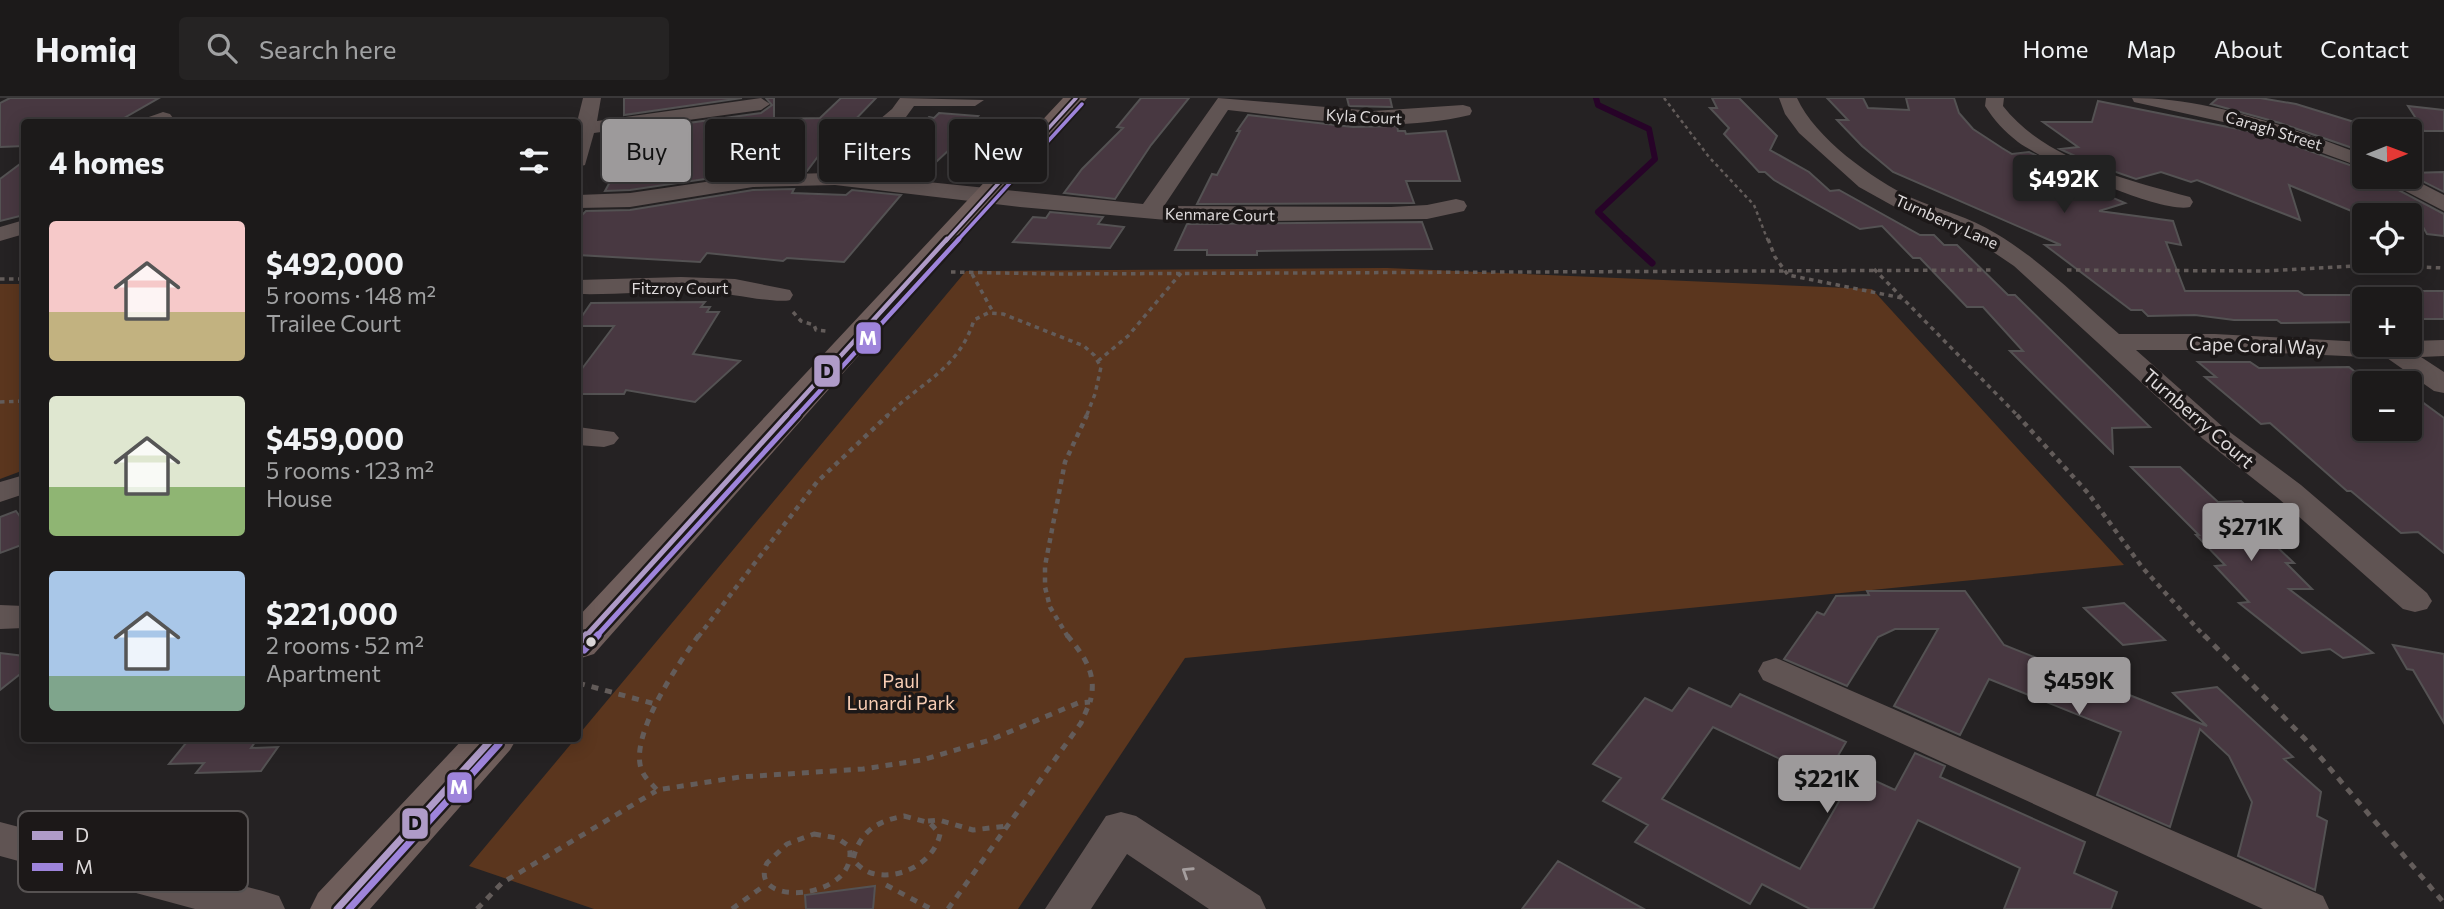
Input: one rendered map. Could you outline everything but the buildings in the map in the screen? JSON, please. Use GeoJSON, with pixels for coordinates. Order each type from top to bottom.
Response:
{"type":"FeatureCollection","features":[{"type":"Feature","properties":{"kind":"main road"},"geometry":{"type":"LineString","coordinates":[[581,642],[918,268],[1076,98]]}},
{"type":"Feature","properties":{"kind":"main road"},"geometry":{"type":"LineString","coordinates":[[337,909],[489,742]]}},
{"type":"Feature","properties":{"kind":"street"},"geometry":{"type":"LineString","coordinates":[[592,98],[582,129],[761,104]]}},
{"type":"Feature","properties":{"kind":"street","name":"Turnberry Lane"},"geometry":{"type":"LineString","coordinates":[[1788,98],[1806,129],[1867,182],[1903,202],[1986,236],[2006,248],[2112,342]]}},
{"type":"Feature","properties":{"kind":"street"},"geometry":{"type":"LineString","coordinates":[[1995,98],[1994,106],[2003,119],[2041,147],[2105,177],[2182,202]]}},
{"type":"Feature","properties":{"kind":"street","name":"Caragh Street"},"geometry":{"type":"LineString","coordinates":[[2141,98],[2265,126],[2352,158]]}},
{"type":"Feature","properties":{"kind":"street"},"geometry":{"type":"LineString","coordinates":[[891,119],[909,99],[975,100]]}},
{"type":"Feature","properties":{"kind":"street"},"geometry":{"type":"LineString","coordinates":[[1149,212],[1225,101]]}},
{"type":"Feature","properties":{"kind":"street","name":"Kyla Court"},"geometry":{"type":"LineString","coordinates":[[1225,101],[1372,118],[1423,117],[1463,111]]}},
{"type":"Feature","properties":{"kind":"street","name":"Kenmare Court"},"geometry":{"type":"LineString","coordinates":[[581,202],[630,200],[753,181],[819,179]]}},
{"type":"Feature","properties":{"kind":"street","name":"Kenmare Court"},"geometry":{"type":"LineString","coordinates":[[868,182],[985,196],[1197,215],[1391,214],[1427,212],[1456,206]]}},
{"type":"Feature","properties":{"kind":"street"},"geometry":{"type":"LineString","coordinates":[[2416,189],[2444,204]]}},
{"type":"Feature","properties":{"kind":"street"},"geometry":{"type":"LineString","coordinates":[[0,234],[21,228]]}},
{"type":"Feature","properties":{"kind":"street","name":"Fitzroy Court"},"geometry":{"type":"LineString","coordinates":[[581,287],[719,286],[761,288],[781,295]]}},
{"type":"Feature","properties":{"kind":"street","name":"Cape Coral Way"},"geometry":{"type":"LineString","coordinates":[[2112,342],[2215,342],[2352,348]]}},
{"type":"Feature","properties":{"kind":"street","name":"Turnberry Court"},"geometry":{"type":"LineString","coordinates":[[2112,342],[2213,433],[2290,492],[2415,601]]}},
{"type":"Feature","properties":{"kind":"street","name":"Cape Coral Way"},"geometry":{"type":"LineString","coordinates":[[2422,349],[2444,348]]}},
{"type":"Feature","properties":{"kind":"street"},"geometry":{"type":"LineString","coordinates":[[2404,357],[2444,385]]}},
{"type":"Feature","properties":{"kind":"street"},"geometry":{"type":"LineString","coordinates":[[0,493],[21,485]]}},
{"type":"Feature","properties":{"kind":"street"},"geometry":{"type":"LineString","coordinates":[[0,617],[21,617]]}},
{"type":"Feature","properties":{"kind":"street"},"geometry":{"type":"LineString","coordinates":[[1776,671],[2307,909]]}},
{"type":"Feature","properties":{"kind":"street"},"geometry":{"type":"LineString","coordinates":[[1067,909],[1121,828],[1244,909]]}},
{"type":"Feature","properties":{"kind":"street"},"geometry":{"type":"LineString","coordinates":[[0,839],[18,844]]}},
{"type":"Feature","properties":{"kind":"street"},"geometry":{"type":"LineString","coordinates":[[199,892],[263,909]]}},
{"type":"Feature","properties":{"kind":"path"},"geometry":{"type":"LineString","coordinates":[[1664,98],[1709,157],[1748,197],[1763,223],[1775,257],[1783,270],[1795,278],[1905,299]]}},
{"type":"Feature","properties":{"kind":"path"},"geometry":{"type":"LineString","coordinates":[[918,268],[972,274],[1874,269],[2253,271],[2371,265],[2444,268]]}},
{"type":"Feature","properties":{"kind":"path"},"geometry":{"type":"LineString","coordinates":[[1874,269],[1994,390],[2088,493],[2142,567],[2305,739],[2444,903]]}},
{"type":"Feature","properties":{"kind":"path"},"geometry":{"type":"LineString","coordinates":[[1098,361],[1128,336],[1182,273]]}},
{"type":"Feature","properties":{"kind":"path"},"geometry":{"type":"LineString","coordinates":[[948,909],[1080,723],[1091,702],[1095,684],[1088,661],[1056,621],[1048,602],[1044,574],[1066,459],[1094,400],[1101,367],[1089,350],[1064,337],[993,312],[972,274]]}},
{"type":"Feature","properties":{"kind":"path"},"geometry":{"type":"LineString","coordinates":[[0,279],[21,279]]}},
{"type":"Feature","properties":{"kind":"path"},"geometry":{"type":"LineString","coordinates":[[781,295],[801,321],[814,326],[816,330],[858,334]]}},
{"type":"Feature","properties":{"kind":"path"},"geometry":{"type":"LineString","coordinates":[[657,790],[645,783],[638,759],[645,727],[655,704],[691,645],[827,471],[901,402],[940,376],[960,353],[974,320],[993,312]]}},
{"type":"Feature","properties":{"kind":"path"},"geometry":{"type":"LineString","coordinates":[[0,402],[21,401]]}},
{"type":"Feature","properties":{"kind":"path"},"geometry":{"type":"LineString","coordinates":[[581,684],[655,704]]}},
{"type":"Feature","properties":{"kind":"path"},"geometry":{"type":"LineString","coordinates":[[477,909],[502,883],[572,844],[657,790],[740,777],[863,769],[922,760],[990,740],[1078,703],[1091,702]]}},
{"type":"Feature","properties":{"kind":"path"},"geometry":{"type":"LineString","coordinates":[[838,889],[851,872],[859,839],[878,823],[904,816],[927,821],[939,820],[973,830],[1007,826]]}},
{"type":"Feature","properties":{"kind":"path"},"geometry":{"type":"LineString","coordinates":[[927,821],[940,837],[938,857]]}},
{"type":"Feature","properties":{"kind":"path"},"geometry":{"type":"LineString","coordinates":[[775,899],[766,891],[765,867],[778,849],[802,836],[826,835],[845,843],[863,877],[885,885],[931,909]]}},
{"type":"Feature","properties":{"kind":"path"},"geometry":{"type":"LineString","coordinates":[[885,885],[897,884]]}},
{"type":"Feature","properties":{"kind":"path"},"geometry":{"type":"LineString","coordinates":[[732,909],[765,885]]}},
{"type":"Feature","properties":{"kind":"green space","name":"Paul Lunardi Park"},"geometry":{"type":"Polygon","coordinates":[[[1387,268],[1872,289],[2124,565],[1185,658],[1018,909],[594,909],[469,866],[573,742],[581,742],[581,732],[966,271],[1387,268]]]}},
{"type":"Feature","properties":{"kind":"green space"},"geometry":{"type":"Polygon","coordinates":[[[0,284],[21,284],[21,471],[0,479],[0,284]]]}},
{"type":"Feature","properties":{"kind":"waterway"},"geometry":{"type":"LineString","coordinates":[[1596,98],[1598,105],[1649,129],[1655,159],[1598,212],[1628,241]]}},
{"type":"Feature","properties":{"kind":"waterway"},"geometry":{"type":"LineString","coordinates":[[1626,239],[1652,263]]}},
{"type":"Feature","properties":{"kind":"transit line","name":"D"},"geometry":{"type":"LineString","coordinates":[[581,641],[1076,98]]}},
{"type":"Feature","properties":{"kind":"transit line","name":"M"},"geometry":{"type":"LineString","coordinates":[[584,650],[1082,104]]}},
{"type":"Feature","properties":{"kind":"transit line","name":"D"},"geometry":{"type":"LineString","coordinates":[[337,909],[489,742]]}},
{"type":"Feature","properties":{"kind":"transit line","name":"M"},"geometry":{"type":"LineString","coordinates":[[349,909],[499,744]]}}]}
